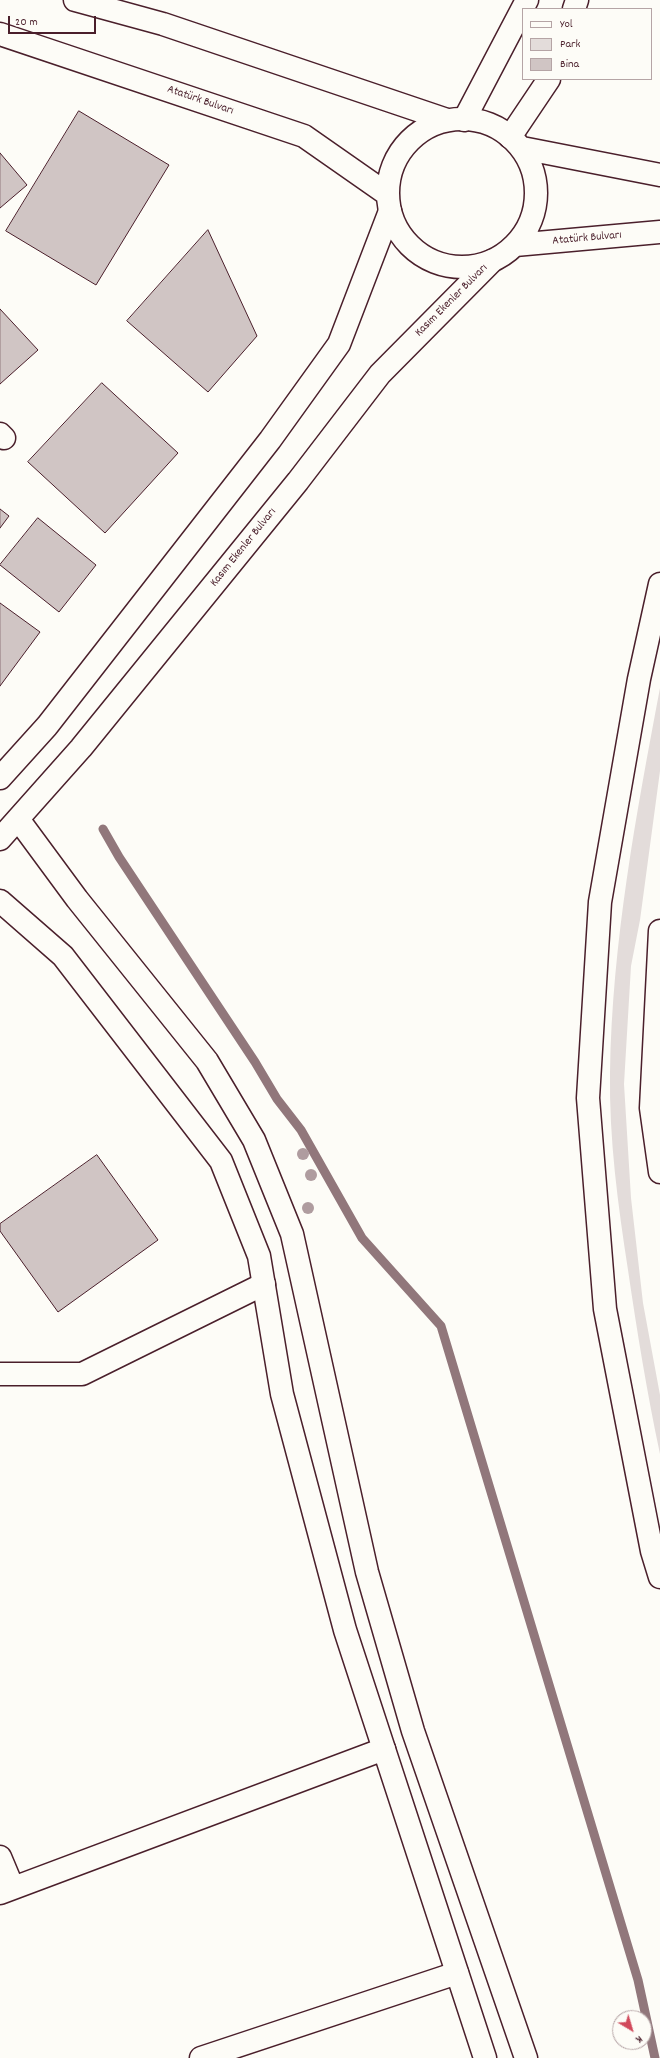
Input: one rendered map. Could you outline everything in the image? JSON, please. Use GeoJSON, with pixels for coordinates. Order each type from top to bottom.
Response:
{"type":"FeatureCollection","features":[{"type":"Feature","properties":{"kind":"main road"},"geometry":{"type":"LineString","coordinates":[[75,0],[163,24],[455,120],[522,8]]}},
{"type":"Feature","properties":{"kind":"main road","name":"Atatürk Bulvarı"},"geometry":{"type":"LineString","coordinates":[[0,34],[304,136],[389,202]]}},
{"type":"Feature","properties":{"kind":"main road"},"geometry":{"type":"LineString","coordinates":[[548,80],[516,142],[660,175]]}},
{"type":"Feature","properties":{"kind":"main road","name":"Kasım Ekenler Bulvarı"},"geometry":{"type":"LineString","coordinates":[[0,778],[47,726],[270,440],[339,344],[389,202],[392,169],[404,146],[423,129],[455,120],[475,119],[501,129],[516,142],[534,172],[537,198],[530,224],[515,245],[492,261],[380,374],[298,482],[86,742],[0,839]]}},
{"type":"Feature","properties":{"kind":"main road","name":"Kasım Ekenler Bulvarı"},"geometry":{"type":"LineString","coordinates":[[389,202],[404,240],[429,260],[460,267],[492,261]]}},
{"type":"Feature","properties":{"kind":"main road","name":"Atatürk Bulvarı"},"geometry":{"type":"LineString","coordinates":[[515,245],[660,232]]}},
{"type":"Feature","properties":{"kind":"main road"},"geometry":{"type":"LineString","coordinates":[[660,584],[639,679],[600,902],[588,1098],[605,1309],[652,1551],[660,1577]]}},
{"type":"Feature","properties":{"kind":"main road"},"geometry":{"type":"LineString","coordinates":[[18,819],[77,899],[207,1061],[254,1140],[292,1234],[367,1572],[409,1716],[526,2058]]}},
{"type":"Feature","properties":{"kind":"main road"},"geometry":{"type":"LineString","coordinates":[[0,901],[63,956],[221,1161],[259,1256],[282,1394],[345,1630],[485,2058]]}},
{"type":"Feature","properties":{"kind":"main road"},"geometry":{"type":"LineString","coordinates":[[660,931],[651,1108],[660,1172]]}},
{"type":"Feature","properties":{"kind":"main road"},"geometry":{"type":"LineString","coordinates":[[0,1374],[82,1374],[264,1284]]}},
{"type":"Feature","properties":{"kind":"main road"},"geometry":{"type":"LineString","coordinates":[[0,1857],[6,1890],[384,1749]]}},
{"type":"Feature","properties":{"kind":"main road"},"geometry":{"type":"LineString","coordinates":[[201,2058],[457,1973]]}},
{"type":"Feature","properties":{"kind":"green space"},"geometry":{"type":"Polygon","coordinates":[[[660,688],[660,771],[640,920],[631,966],[624,1084],[631,1198],[643,1303],[660,1395],[660,1454],[642,1362],[621,1221],[611,1122],[610,1073],[615,976],[620,928],[642,783],[660,688]]]}},
{"type":"Feature","properties":{"kind":"building"},"geometry":{"type":"Polygon","coordinates":[[[79,111],[169,165],[96,285],[6,231],[79,111]]]}},
{"type":"Feature","properties":{"kind":"building"},"geometry":{"type":"Polygon","coordinates":[[[0,153],[27,185],[0,208],[0,153]]]}},
{"type":"Feature","properties":{"kind":"building"},"geometry":{"type":"Polygon","coordinates":[[[208,230],[257,336],[208,392],[127,321],[208,230]]]}},
{"type":"Feature","properties":{"kind":"building"},"geometry":{"type":"Polygon","coordinates":[[[0,309],[38,350],[0,384],[0,309]]]}},
{"type":"Feature","properties":{"kind":"building"},"geometry":{"type":"Polygon","coordinates":[[[102,383],[178,453],[105,533],[28,462],[102,383]]]}},
{"type":"Feature","properties":{"kind":"building"},"geometry":{"type":"Polygon","coordinates":[[[0,509],[9,516],[0,528],[0,509]]]}},
{"type":"Feature","properties":{"kind":"building"},"geometry":{"type":"Polygon","coordinates":[[[38,518],[96,565],[59,612],[0,565],[38,518]]]}},
{"type":"Feature","properties":{"kind":"building"},"geometry":{"type":"Polygon","coordinates":[[[0,603],[40,632],[0,686],[0,603]]]}},
{"type":"Feature","properties":{"kind":"building"},"geometry":{"type":"Polygon","coordinates":[[[97,1155],[158,1240],[58,1312],[0,1231],[0,1224],[97,1155]]]}},
{"type":"Feature","properties":{"kind":"waterway"},"geometry":{"type":"LineString","coordinates":[[103,829],[119,857],[255,1062],[277,1099],[301,1130],[362,1238],[441,1326],[638,1980],[655,2058]]}}]}
